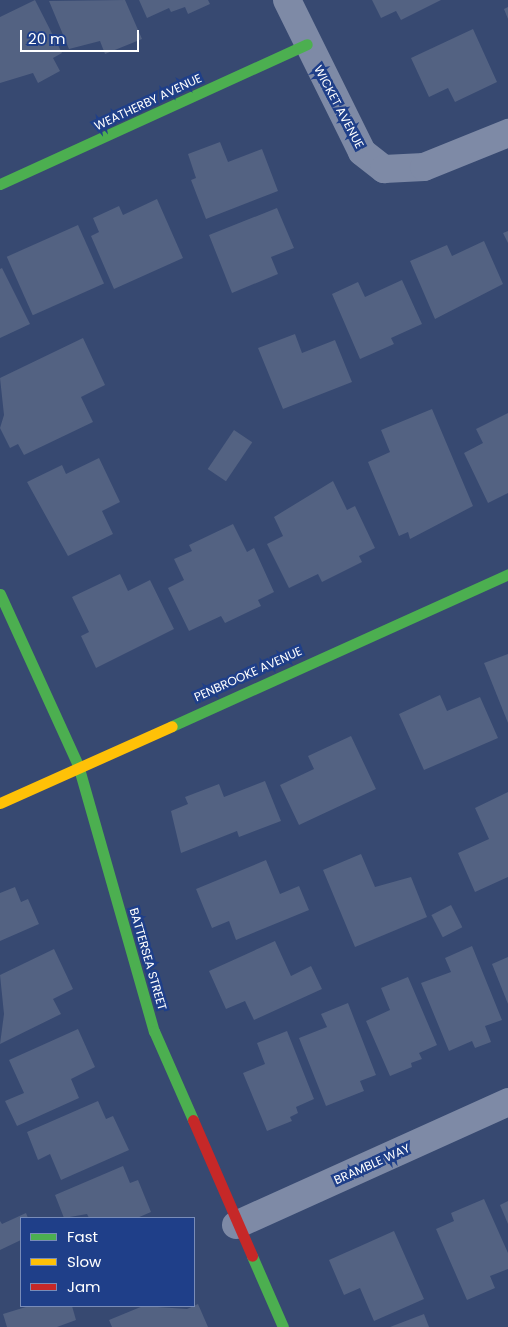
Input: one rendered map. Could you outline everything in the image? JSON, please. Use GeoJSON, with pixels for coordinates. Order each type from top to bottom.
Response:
{"type":"FeatureCollection","features":[{"type":"Feature","properties":{"kind":"street","name":"WICKET AVENUE"},"geometry":{"type":"LineString","coordinates":[[288,0],[307,44],[362,152],[384,169],[424,167],[508,133]]}},
{"type":"Feature","properties":{"kind":"street","name":"WEATHERBY AVENUE"},"geometry":{"type":"LineString","coordinates":[[0,184],[307,44]]}},
{"type":"Feature","properties":{"kind":"street","name":"PENBROOKE AVENUE"},"geometry":{"type":"LineString","coordinates":[[0,803],[78,765],[508,574]]}},
{"type":"Feature","properties":{"kind":"street","name":"BATTERSEA STREET"},"geometry":{"type":"LineString","coordinates":[[0,594],[78,765],[154,1031],[236,1225],[283,1327]]}},
{"type":"Feature","properties":{"kind":"street","name":"BRAMBLE WAY"},"geometry":{"type":"LineString","coordinates":[[236,1225],[508,1102]]}},
{"type":"Feature","properties":{"kind":"building"},"geometry":{"type":"Polygon","coordinates":[[[35,0],[62,53],[53,58],[60,71],[38,83],[33,73],[0,83],[0,17],[35,0]]]}},
{"type":"Feature","properties":{"kind":"building"},"geometry":{"type":"Polygon","coordinates":[[[125,0],[142,39],[105,54],[100,41],[69,49],[49,1],[125,0]]]}},
{"type":"Feature","properties":{"kind":"building"},"geometry":{"type":"Polygon","coordinates":[[[139,0],[208,0],[210,4],[188,14],[185,7],[171,12],[169,8],[147,18],[139,0]]]}},
{"type":"Feature","properties":{"kind":"building"},"geometry":{"type":"Polygon","coordinates":[[[372,0],[441,0],[401,20],[396,11],[381,18],[372,0]]]}},
{"type":"Feature","properties":{"kind":"building"},"geometry":{"type":"Polygon","coordinates":[[[508,7],[508,19],[504,9],[508,7]]]}},
{"type":"Feature","properties":{"kind":"building"},"geometry":{"type":"Polygon","coordinates":[[[473,29],[497,82],[455,102],[448,88],[429,97],[411,58],[473,29]]]}},
{"type":"Feature","properties":{"kind":"building"},"geometry":{"type":"Polygon","coordinates":[[[220,142],[228,162],[262,149],[278,191],[206,219],[191,180],[196,178],[188,154],[220,142]]]}},
{"type":"Feature","properties":{"kind":"building"},"geometry":{"type":"Polygon","coordinates":[[[157,199],[183,258],[114,289],[91,236],[99,232],[93,218],[119,206],[123,215],[157,199]]]}},
{"type":"Feature","properties":{"kind":"building"},"geometry":{"type":"Polygon","coordinates":[[[277,208],[294,248],[271,257],[278,274],[232,293],[209,235],[277,208]]]}},
{"type":"Feature","properties":{"kind":"building"},"geometry":{"type":"Polygon","coordinates":[[[78,225],[104,283],[33,315],[7,257],[78,225]]]}},
{"type":"Feature","properties":{"kind":"building"},"geometry":{"type":"Polygon","coordinates":[[[508,231],[508,243],[503,233],[508,231]]]}},
{"type":"Feature","properties":{"kind":"building"},"geometry":{"type":"Polygon","coordinates":[[[484,241],[503,284],[435,319],[410,261],[447,245],[452,256],[484,241]]]}},
{"type":"Feature","properties":{"kind":"building"},"geometry":{"type":"Polygon","coordinates":[[[2,268],[30,324],[0,338],[0,269],[2,268]]]}},
{"type":"Feature","properties":{"kind":"building"},"geometry":{"type":"Polygon","coordinates":[[[402,280],[422,324],[391,338],[394,344],[360,359],[332,294],[358,282],[365,297],[402,280]]]}},
{"type":"Feature","properties":{"kind":"building"},"geometry":{"type":"Polygon","coordinates":[[[295,334],[302,353],[335,340],[352,382],[283,409],[258,348],[295,334]]]}},
{"type":"Feature","properties":{"kind":"building"},"geometry":{"type":"Polygon","coordinates":[[[83,338],[105,385],[81,397],[93,422],[24,455],[18,444],[10,448],[0,428],[4,415],[0,378],[83,338]]]}},
{"type":"Feature","properties":{"kind":"building"},"geometry":{"type":"Polygon","coordinates":[[[432,409],[473,506],[410,539],[408,532],[399,536],[368,462],[390,452],[381,430],[432,409]]]}},
{"type":"Feature","properties":{"kind":"building"},"geometry":{"type":"Polygon","coordinates":[[[508,413],[508,493],[488,503],[464,453],[483,443],[476,429],[508,413]]]}},
{"type":"Feature","properties":{"kind":"building"},"geometry":{"type":"Polygon","coordinates":[[[234,430],[252,442],[226,481],[208,469],[234,430]]]}},
{"type":"Feature","properties":{"kind":"building"},"geometry":{"type":"Polygon","coordinates":[[[99,458],[120,502],[102,511],[113,534],[68,556],[27,482],[62,465],[66,474],[99,458]]]}},
{"type":"Feature","properties":{"kind":"building"},"geometry":{"type":"Polygon","coordinates":[[[333,481],[347,510],[355,506],[375,548],[359,556],[362,562],[322,582],[318,574],[289,588],[267,544],[283,536],[274,517],[333,481]]]}},
{"type":"Feature","properties":{"kind":"building"},"geometry":{"type":"Polygon","coordinates":[[[233,524],[247,552],[254,548],[274,592],[258,600],[261,606],[225,623],[221,616],[189,631],[168,588],[184,580],[174,559],[192,551],[189,545],[233,524]]]}},
{"type":"Feature","properties":{"kind":"building"},"geometry":{"type":"Polygon","coordinates":[[[120,574],[128,591],[150,580],[174,629],[96,668],[81,636],[89,632],[72,597],[120,574]]]}},
{"type":"Feature","properties":{"kind":"building"},"geometry":{"type":"Polygon","coordinates":[[[508,654],[508,723],[484,663],[508,654]]]}},
{"type":"Feature","properties":{"kind":"building"},"geometry":{"type":"Polygon","coordinates":[[[440,695],[447,711],[480,697],[498,738],[424,770],[399,714],[440,695]]]}},
{"type":"Feature","properties":{"kind":"building"},"geometry":{"type":"Polygon","coordinates":[[[351,736],[376,789],[299,825],[280,785],[314,769],[308,756],[351,736]]]}},
{"type":"Feature","properties":{"kind":"building"},"geometry":{"type":"Polygon","coordinates":[[[265,781],[281,821],[239,837],[237,831],[181,853],[171,811],[188,804],[185,797],[219,784],[224,797],[265,781]]]}},
{"type":"Feature","properties":{"kind":"building"},"geometry":{"type":"Polygon","coordinates":[[[508,792],[508,877],[475,892],[458,853],[489,839],[475,808],[508,792]]]}},
{"type":"Feature","properties":{"kind":"building"},"geometry":{"type":"Polygon","coordinates":[[[361,854],[375,887],[411,877],[427,917],[355,947],[323,870],[361,854]]]}},
{"type":"Feature","properties":{"kind":"building"},"geometry":{"type":"Polygon","coordinates":[[[266,860],[280,894],[299,886],[309,910],[236,940],[229,921],[212,928],[196,889],[266,860]]]}},
{"type":"Feature","properties":{"kind":"building"},"geometry":{"type":"Polygon","coordinates":[[[15,887],[21,902],[28,899],[39,924],[0,941],[0,893],[15,887]]]}},
{"type":"Feature","properties":{"kind":"building"},"geometry":{"type":"Polygon","coordinates":[[[451,905],[462,927],[443,937],[431,915],[451,905]]]}},
{"type":"Feature","properties":{"kind":"building"},"geometry":{"type":"Polygon","coordinates":[[[275,941],[291,976],[311,966],[322,989],[254,1020],[245,1001],[226,1009],[209,971],[275,941]]]}},
{"type":"Feature","properties":{"kind":"building"},"geometry":{"type":"Polygon","coordinates":[[[472,946],[502,1020],[485,1026],[491,1042],[475,1048],[472,1041],[449,1051],[421,983],[451,972],[445,958],[472,946]]]}},
{"type":"Feature","properties":{"kind":"building"},"geometry":{"type":"Polygon","coordinates":[[[54,949],[73,989],[53,999],[61,1014],[0,1044],[4,1014],[0,975],[54,949]]]}},
{"type":"Feature","properties":{"kind":"building"},"geometry":{"type":"Polygon","coordinates":[[[508,957],[508,1004],[492,964],[508,957]]]}},
{"type":"Feature","properties":{"kind":"building"},"geometry":{"type":"Polygon","coordinates":[[[408,977],[437,1045],[419,1053],[422,1059],[411,1063],[412,1067],[390,1076],[366,1021],[390,1010],[381,988],[408,977]]]}},
{"type":"Feature","properties":{"kind":"building"},"geometry":{"type":"Polygon","coordinates":[[[348,1003],[376,1075],[360,1081],[364,1091],[326,1106],[299,1038],[327,1027],[321,1014],[348,1003]]]}},
{"type":"Feature","properties":{"kind":"building"},"geometry":{"type":"Polygon","coordinates":[[[78,1029],[95,1067],[71,1079],[79,1098],[17,1126],[5,1101],[24,1093],[9,1060],[78,1029]]]}},
{"type":"Feature","properties":{"kind":"building"},"geometry":{"type":"Polygon","coordinates":[[[287,1031],[314,1099],[296,1107],[298,1113],[290,1117],[292,1121],[267,1131],[243,1073],[265,1064],[257,1043],[287,1031]]]}},
{"type":"Feature","properties":{"kind":"building"},"geometry":{"type":"Polygon","coordinates":[[[98,1101],[106,1119],[113,1116],[129,1150],[61,1180],[50,1154],[38,1160],[27,1132],[98,1101]]]}},
{"type":"Feature","properties":{"kind":"building"},"geometry":{"type":"Polygon","coordinates":[[[123,1166],[130,1183],[138,1180],[151,1212],[139,1217],[88,1217],[87,1214],[64,1217],[55,1195],[123,1166]]]}},
{"type":"Feature","properties":{"kind":"building"},"geometry":{"type":"Polygon","coordinates":[[[484,1199],[508,1253],[508,1269],[490,1276],[495,1288],[467,1300],[436,1229],[454,1221],[451,1213],[484,1199]]]}},
{"type":"Feature","properties":{"kind":"building"},"geometry":{"type":"Polygon","coordinates":[[[508,1201],[508,1224],[500,1205],[508,1201]]]}},
{"type":"Feature","properties":{"kind":"building"},"geometry":{"type":"Polygon","coordinates":[[[26,1213],[28,1217],[20,1217],[20,1240],[0,1250],[0,1221],[2,1224],[26,1213]]]}},
{"type":"Feature","properties":{"kind":"building"},"geometry":{"type":"Polygon","coordinates":[[[394,1231],[424,1299],[374,1321],[360,1288],[344,1295],[329,1260],[394,1231]]]}},
{"type":"Feature","properties":{"kind":"building"},"geometry":{"type":"Polygon","coordinates":[[[198,1304],[208,1327],[112,1327],[109,1320],[141,1307],[187,1309],[198,1304]]]}},
{"type":"Feature","properties":{"kind":"building"},"geometry":{"type":"Polygon","coordinates":[[[26,1307],[72,1307],[76,1320],[57,1327],[7,1327],[3,1314],[26,1307]]]}},
{"type":"Feature","properties":{"kind":"building"},"geometry":{"type":"Polygon","coordinates":[[[424,1314],[429,1327],[390,1327],[424,1314]]]}},
{"type":"Feature","properties":{"kind":"traffic: fast"},"geometry":{"type":"LineString","coordinates":[[0,184],[307,44]]}},
{"type":"Feature","properties":{"kind":"traffic: fast"},"geometry":{"type":"LineString","coordinates":[[172,726],[508,574]]}},
{"type":"Feature","properties":{"kind":"traffic: fast"},"geometry":{"type":"LineString","coordinates":[[0,594],[78,765],[154,1031],[193,1120]]}},
{"type":"Feature","properties":{"kind":"traffic: fast"},"geometry":{"type":"LineString","coordinates":[[252,1256],[283,1327]]}},
{"type":"Feature","properties":{"kind":"traffic: slow"},"geometry":{"type":"LineString","coordinates":[[0,803],[172,726]]}},
{"type":"Feature","properties":{"kind":"traffic: jam"},"geometry":{"type":"LineString","coordinates":[[193,1120],[252,1256]]}}]}
